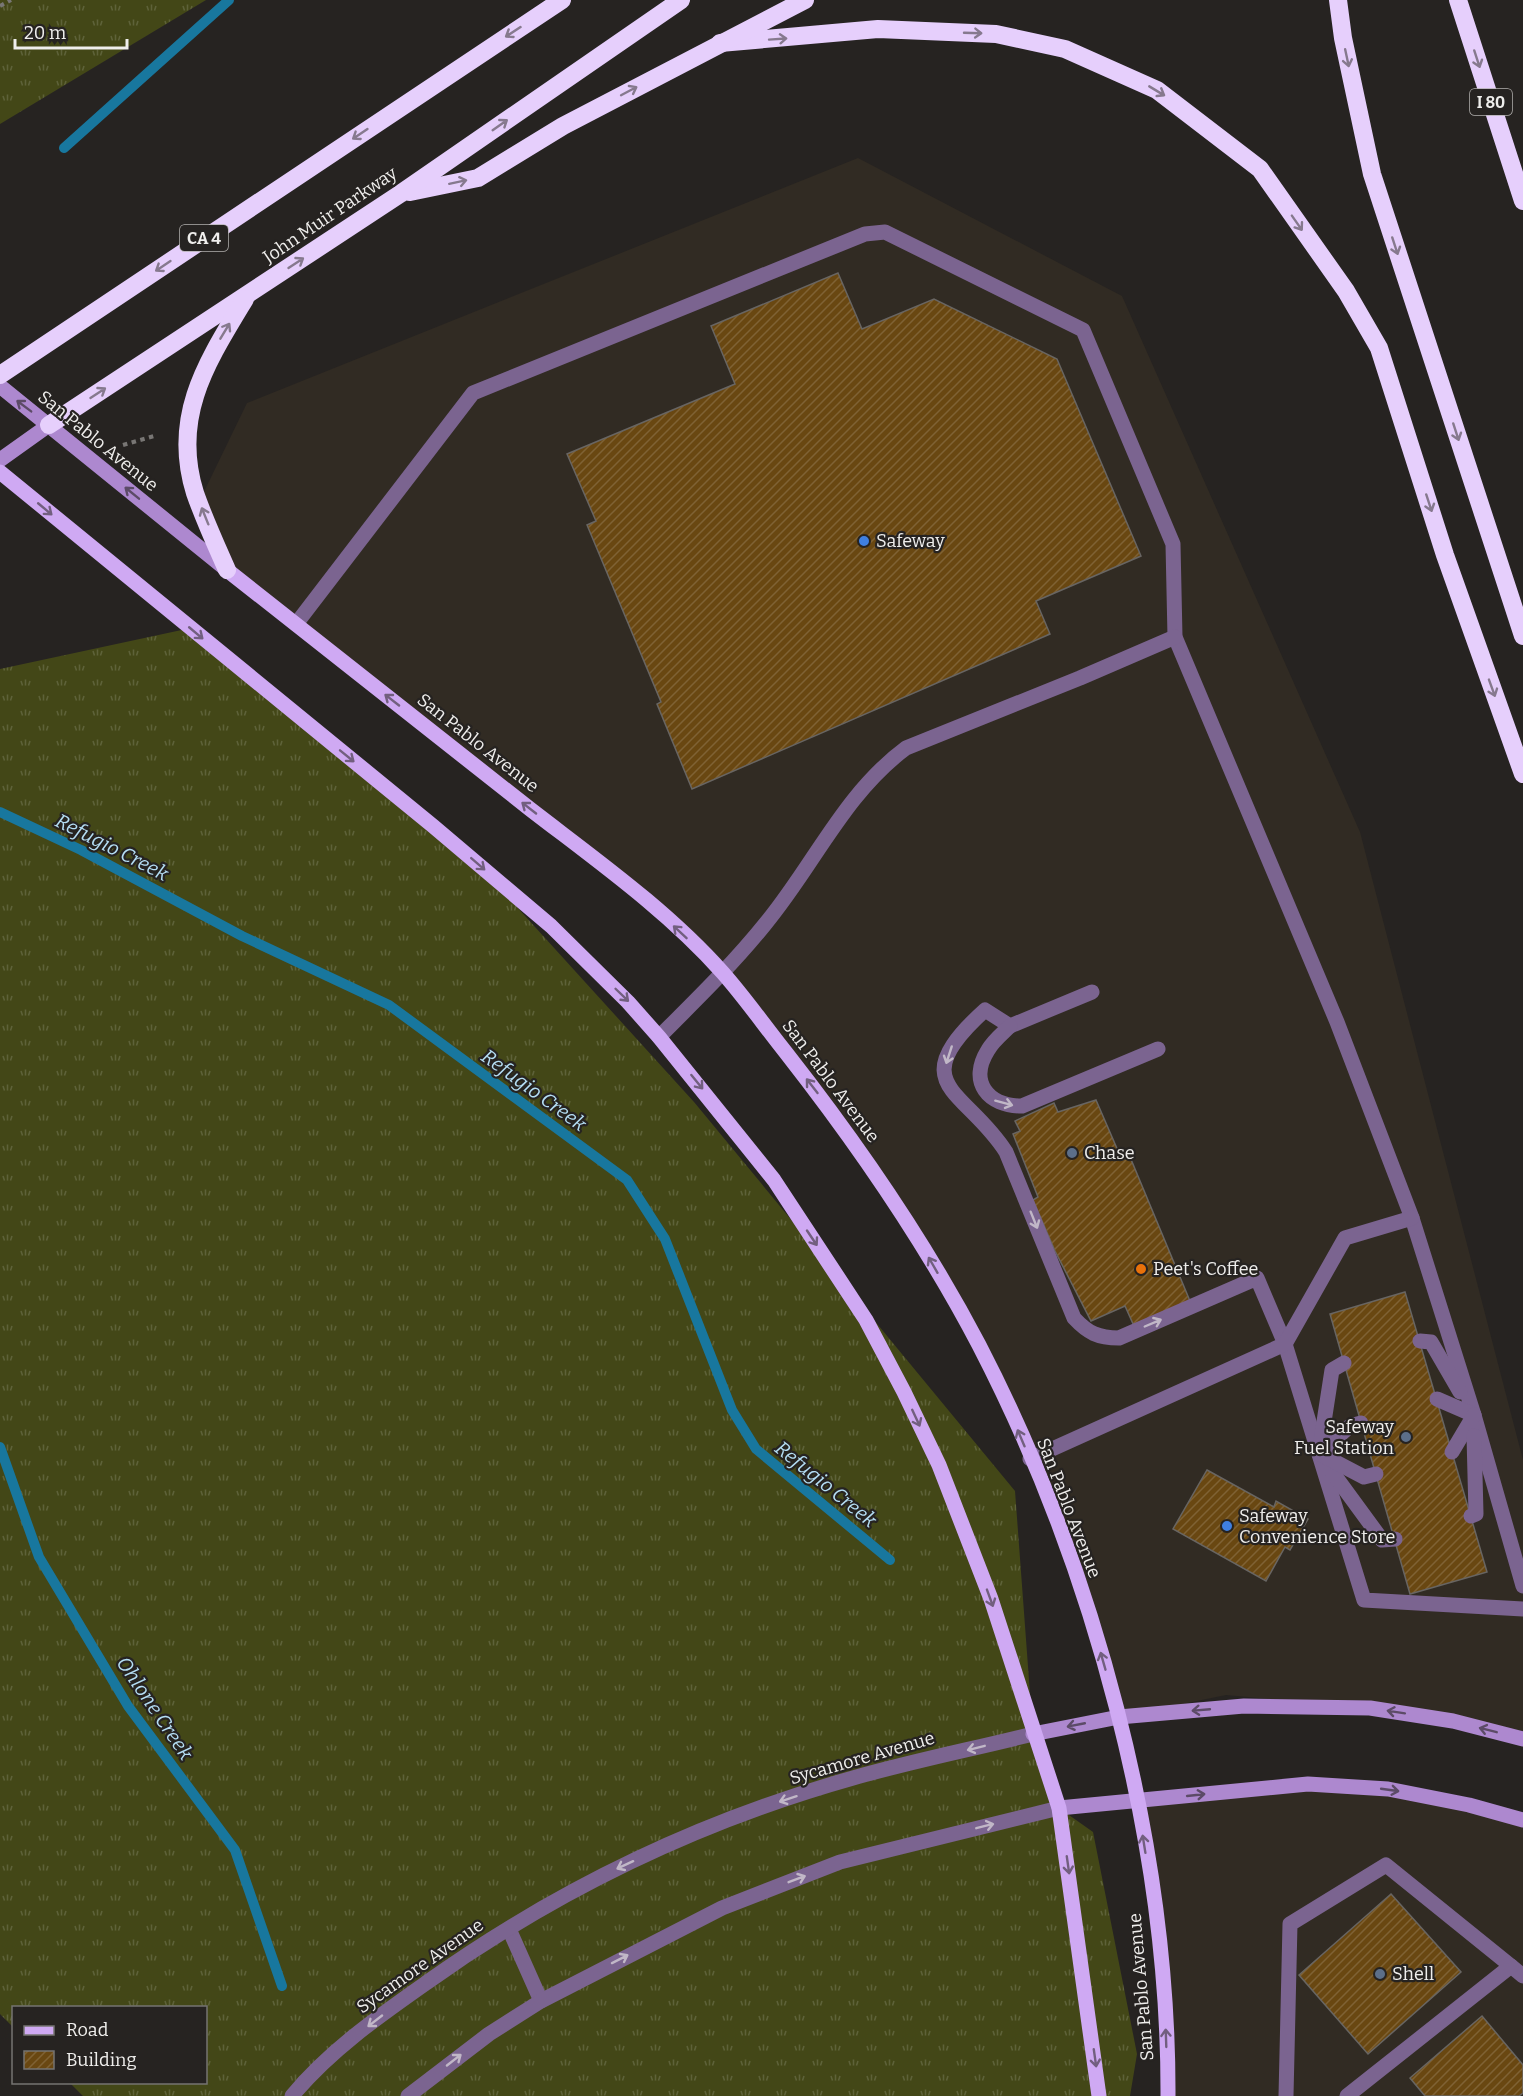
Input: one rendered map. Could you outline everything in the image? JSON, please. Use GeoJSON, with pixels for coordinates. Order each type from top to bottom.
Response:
{"type":"FeatureCollection","features":[{"type":"Feature","properties":{"kind":"highway","name":"CA 4"},"geometry":{"type":"LineString","coordinates":[[0,375],[562,0]]}},
{"type":"Feature","properties":{"kind":"highway","name":"John Muir Parkway"},"geometry":{"type":"LineString","coordinates":[[49,425],[400,194],[681,0]]}},
{"type":"Feature","properties":{"kind":"highway"},"geometry":{"type":"LineString","coordinates":[[400,194],[478,178],[563,126],[805,0]]}},
{"type":"Feature","properties":{"kind":"highway"},"geometry":{"type":"LineString","coordinates":[[1338,0],[1343,38],[1372,174],[1523,636]]}},
{"type":"Feature","properties":{"kind":"highway","name":"I 80"},"geometry":{"type":"LineString","coordinates":[[1459,2],[1523,201]]}},
{"type":"Feature","properties":{"kind":"highway"},"geometry":{"type":"LineString","coordinates":[[720,43],[878,29],[996,34],[1065,49],[1157,90],[1260,169],[1346,291],[1379,348],[1445,555],[1523,774]]}},
{"type":"Feature","properties":{"kind":"highway"},"geometry":{"type":"LineString","coordinates":[[226,570],[195,492],[188,446],[191,405],[209,359],[248,295]]}},
{"type":"Feature","properties":{"kind":"main road","name":"San Pablo Avenue"},"geometry":{"type":"LineString","coordinates":[[0,386],[226,570],[647,901],[723,972],[832,1112],[910,1224],[979,1346],[1030,1459],[1060,1530],[1082,1593],[1119,1717],[1137,1802],[1159,1929],[1165,2004],[1168,2096]]}},
{"type":"Feature","properties":{"kind":"main road","name":"John Muir Parkway"},"geometry":{"type":"LineString","coordinates":[[0,460],[49,425]]}},
{"type":"Feature","properties":{"kind":"main road"},"geometry":{"type":"LineString","coordinates":[[0,472],[514,895],[613,987],[659,1036],[774,1180],[866,1320],[939,1465],[991,1599],[1033,1734],[1059,1808],[1099,2096]]}},
{"type":"Feature","properties":{"kind":"main road","name":"Sycamore Avenue"},"geometry":{"type":"LineString","coordinates":[[1033,1734],[1119,1717],[1244,1706],[1370,1708],[1453,1721],[1523,1738]]}},
{"type":"Feature","properties":{"kind":"main road"},"geometry":{"type":"LineString","coordinates":[[1059,1808],[1308,1784],[1388,1790],[1469,1805],[1523,1821]]}},
{"type":"Feature","properties":{"kind":"street"},"geometry":{"type":"LineString","coordinates":[[296,624],[473,393],[865,234],[885,232],[1083,330],[1173,544],[1175,637],[1338,1022],[1412,1218],[1474,1415],[1523,1586]]}},
{"type":"Feature","properties":{"kind":"street"},"geometry":{"type":"LineString","coordinates":[[659,1036],[723,972],[767,922],[858,792],[890,760],[906,748],[1175,637]]}},
{"type":"Feature","properties":{"kind":"street"},"geometry":{"type":"LineString","coordinates":[[1092,992],[1010,1026],[988,1049],[981,1064],[980,1078],[986,1092],[995,1102],[1008,1106],[1022,1106],[1158,1049]]}},
{"type":"Feature","properties":{"kind":"street"},"geometry":{"type":"LineString","coordinates":[[1010,1026],[985,1010],[963,1030],[950,1047],[944,1069],[950,1090],[995,1135],[1006,1152],[1074,1318],[1085,1330],[1102,1338],[1119,1338],[1257,1278],[1285,1344],[1364,1600],[1523,1609]]}},
{"type":"Feature","properties":{"kind":"street"},"geometry":{"type":"LineString","coordinates":[[1030,1459],[1285,1344],[1345,1238],[1412,1218]]}},
{"type":"Feature","properties":{"kind":"street"},"geometry":{"type":"LineString","coordinates":[[1420,1341],[1431,1342],[1474,1415],[1476,1514],[1471,1516]]}},
{"type":"Feature","properties":{"kind":"street"},"geometry":{"type":"LineString","coordinates":[[1344,1363],[1332,1370],[1319,1454],[1382,1540],[1395,1539]]}},
{"type":"Feature","properties":{"kind":"street"},"geometry":{"type":"LineString","coordinates":[[1437,1399],[1474,1415]]}},
{"type":"Feature","properties":{"kind":"street"},"geometry":{"type":"LineString","coordinates":[[1452,1452],[1474,1415]]}},
{"type":"Feature","properties":{"kind":"street"},"geometry":{"type":"LineString","coordinates":[[1319,1454],[1350,1426],[1361,1423]]}},
{"type":"Feature","properties":{"kind":"street"},"geometry":{"type":"LineString","coordinates":[[1319,1454],[1364,1477],[1376,1474]]}},
{"type":"Feature","properties":{"kind":"street","name":"Sycamore Avenue"},"geometry":{"type":"LineString","coordinates":[[292,2096],[342,2046],[394,2005],[467,1953],[621,1867],[685,1837],[755,1810],[852,1778],[1033,1734]]}},
{"type":"Feature","properties":{"kind":"street"},"geometry":{"type":"LineString","coordinates":[[408,2096],[489,2034],[542,2001],[722,1908],[840,1862],[1059,1808]]}},
{"type":"Feature","properties":{"kind":"street"},"geometry":{"type":"LineString","coordinates":[[1286,2096],[1290,1924],[1386,1865],[1517,1971],[1347,2096]]}},
{"type":"Feature","properties":{"kind":"street"},"geometry":{"type":"LineString","coordinates":[[509,1929],[542,2001]]}},
{"type":"Feature","properties":{"kind":"path"},"geometry":{"type":"LineString","coordinates":[[0,6],[11,0]]}},
{"type":"Feature","properties":{"kind":"path"},"geometry":{"type":"LineString","coordinates":[[123,445],[154,436]]}},
{"type":"Feature","properties":{"kind":"shaded area"},"geometry":{"type":"Polygon","coordinates":[[[858,158],[1122,296],[1360,832],[1523,1460],[1523,1740],[1370,1708],[1226,1695],[1119,1717],[1020,1435],[918,1239],[723,972],[647,901],[227,570],[199,502],[247,403],[858,158]]]}},
{"type":"Feature","properties":{"kind":"shaded area"},"geometry":{"type":"Polygon","coordinates":[[[1308,1784],[1388,1789],[1523,1820],[1523,2096],[1168,2096],[1137,1802],[1308,1784]]]}},
{"type":"Feature","properties":{"kind":"green space"},"geometry":{"type":"Polygon","coordinates":[[[0,0],[206,0],[0,124],[0,0]]]}},
{"type":"Feature","properties":{"kind":"green space"},"geometry":{"type":"Polygon","coordinates":[[[191,628],[496,884],[694,1102],[1015,1491],[1033,1734],[1059,1808],[1093,1832],[1137,2054],[1130,2096],[83,2096],[71,2084],[207,2084],[207,2006],[12,2006],[12,2026],[0,2014],[0,669],[191,628]]]}},
{"type":"Feature","properties":{"kind":"building","name":"Safeway"},"geometry":{"type":"Polygon","coordinates":[[[838,273],[862,329],[934,299],[1057,359],[1141,556],[1036,601],[1050,634],[692,789],[657,704],[661,702],[587,525],[596,521],[567,454],[735,384],[711,326],[838,273]]]}},
{"type":"Feature","properties":{"kind":"building"},"geometry":{"type":"Polygon","coordinates":[[[1096,1100],[1122,1160],[1130,1157],[1190,1301],[1134,1326],[1125,1306],[1091,1321],[1055,1251],[1033,1200],[1038,1197],[1013,1134],[1020,1131],[1015,1121],[1054,1103],[1058,1112],[1096,1100]]]}},
{"type":"Feature","properties":{"kind":"building","name":"Safeway Fuel Station"},"geometry":{"type":"Polygon","coordinates":[[[1405,1292],[1487,1572],[1410,1594],[1330,1314],[1405,1292]]]}},
{"type":"Feature","properties":{"kind":"building"},"geometry":{"type":"Polygon","coordinates":[[[1207,1470],[1274,1507],[1276,1501],[1308,1519],[1290,1550],[1285,1547],[1266,1581],[1173,1529],[1207,1470]]]}},
{"type":"Feature","properties":{"kind":"building","name":"Shell"},"geometry":{"type":"Polygon","coordinates":[[[1391,1894],[1461,1972],[1368,2054],[1299,1975],[1391,1894]]]}},
{"type":"Feature","properties":{"kind":"building"},"geometry":{"type":"Polygon","coordinates":[[[1482,2016],[1523,2065],[1523,2093],[1519,2096],[1425,2096],[1410,2078],[1482,2016]]]}},
{"type":"Feature","properties":{"kind":"waterway"},"geometry":{"type":"LineString","coordinates":[[64,148],[229,0]]}},
{"type":"Feature","properties":{"kind":"waterway","name":"Refugio Creek"},"geometry":{"type":"LineString","coordinates":[[0,812],[81,850],[242,936],[389,1005],[627,1180],[665,1239],[732,1410],[756,1449],[890,1560]]}},
{"type":"Feature","properties":{"kind":"waterway","name":"Ohlone Creek"},"geometry":{"type":"LineString","coordinates":[[0,1447],[39,1557],[128,1706],[235,1850],[282,1986]]}},
{"type":"Feature","properties":{"kind":"place","name":"Safeway"},"geometry":{"type":"Point","coordinates":[864,541]}},
{"type":"Feature","properties":{"kind":"place","name":"Chase"},"geometry":{"type":"Point","coordinates":[1072,1153]}},
{"type":"Feature","properties":{"kind":"place","name":"Peet's Coffee"},"geometry":{"type":"Point","coordinates":[1141,1269]}},
{"type":"Feature","properties":{"kind":"place","name":"Safeway Fuel Station"},"geometry":{"type":"Point","coordinates":[1406,1437]}},
{"type":"Feature","properties":{"kind":"place","name":"Safeway Convenience Store"},"geometry":{"type":"Point","coordinates":[1227,1526]}},
{"type":"Feature","properties":{"kind":"place","name":"Shell"},"geometry":{"type":"Point","coordinates":[1380,1974]}}]}
